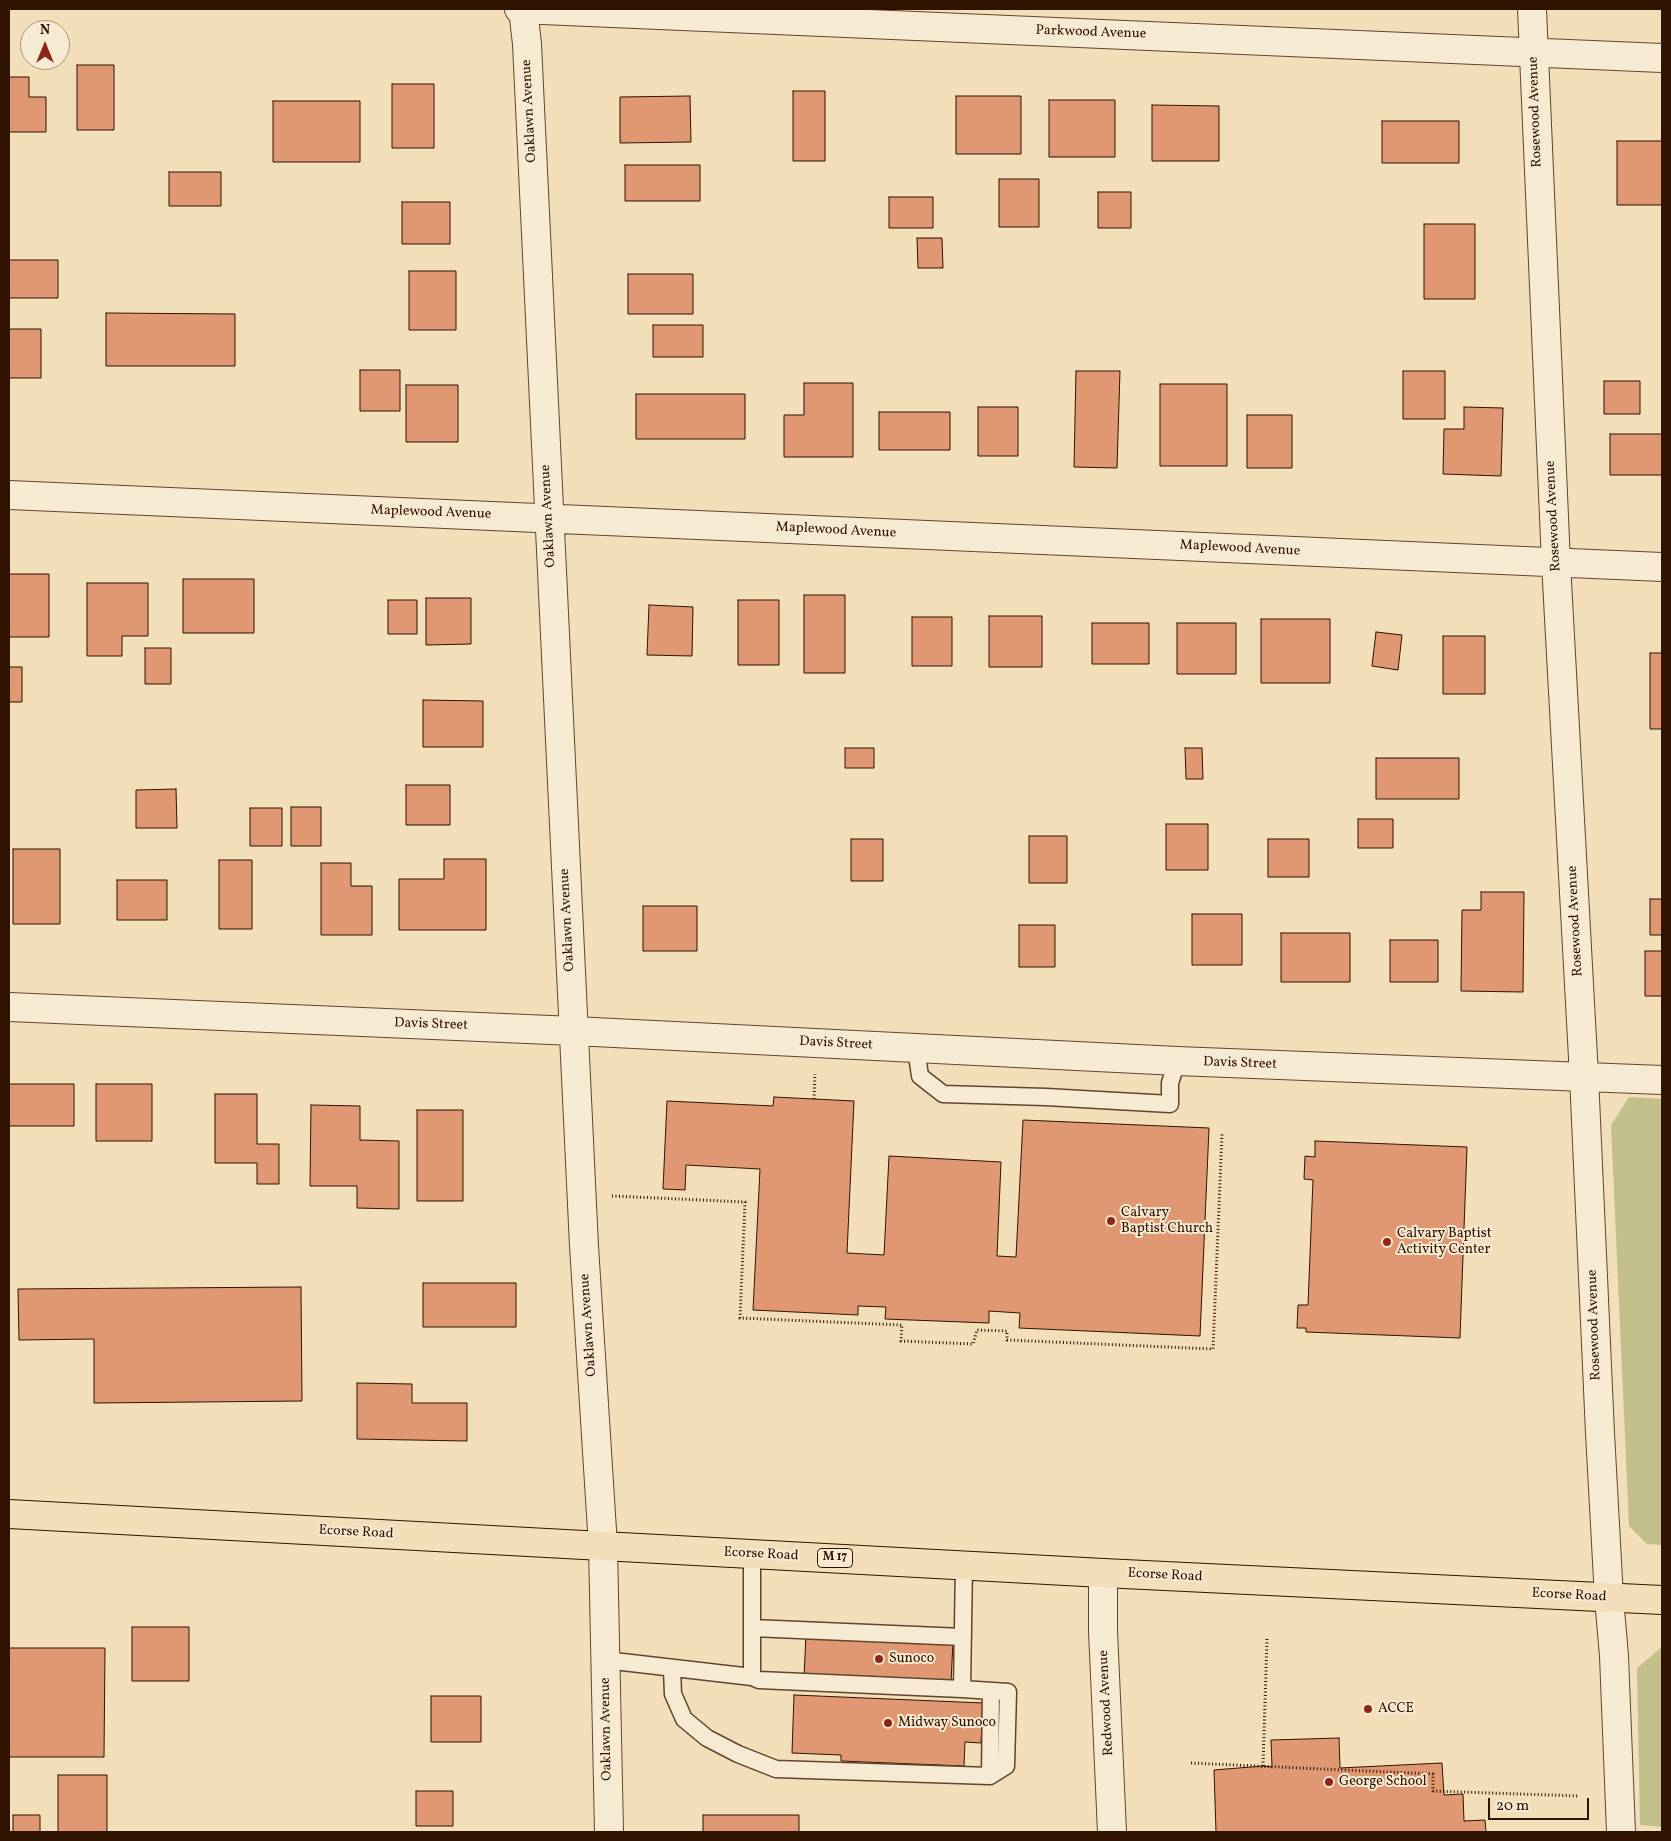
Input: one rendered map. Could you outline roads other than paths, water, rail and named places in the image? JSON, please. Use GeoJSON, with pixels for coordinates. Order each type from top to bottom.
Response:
{"type":"FeatureCollection","features":[{"type":"Feature","properties":{"kind":"main road","name":"Ecorse Road"},"geometry":{"type":"LineString","coordinates":[[9,1514],[964,1564],[1103,1573],[1662,1600]]}},
{"type":"Feature","properties":{"kind":"street","name":"Parkwood Avenue"},"geometry":{"type":"LineString","coordinates":[[519,9],[1662,58]]}},
{"type":"Feature","properties":{"kind":"street","name":"Oaklawn Avenue"},"geometry":{"type":"LineString","coordinates":[[523,9],[528,54],[582,1195],[603,1546],[609,1832]]}},
{"type":"Feature","properties":{"kind":"street","name":"Rosewood Avenue"},"geometry":{"type":"LineString","coordinates":[[1532,9],[1556,563],[1584,1076],[1608,1598],[1614,1656],[1621,1832]]}},
{"type":"Feature","properties":{"kind":"street","name":"Maplewood Avenue"},"geometry":{"type":"LineString","coordinates":[[9,495],[1662,567]]}},
{"type":"Feature","properties":{"kind":"street","name":"Davis Street"},"geometry":{"type":"LineString","coordinates":[[9,1007],[574,1031],[1177,1061],[1662,1080]]}},
{"type":"Feature","properties":{"kind":"street","name":"Redwood Avenue"},"geometry":{"type":"LineString","coordinates":[[1103,1573],[1103,1631],[1112,1832]]}},
{"type":"Feature","properties":{"kind":"lane"},"geometry":{"type":"LineString","coordinates":[[916,1048],[920,1076],[943,1094],[1046,1097],[1170,1104],[1170,1083],[1177,1061]]}},
{"type":"Feature","properties":{"kind":"lane"},"geometry":{"type":"LineString","coordinates":[[752,1554],[752,1677]]}},
{"type":"Feature","properties":{"kind":"lane"},"geometry":{"type":"LineString","coordinates":[[962,1688],[964,1564]]}},
{"type":"Feature","properties":{"kind":"lane"},"geometry":{"type":"LineString","coordinates":[[752,1628],[963,1637]]}},
{"type":"Feature","properties":{"kind":"lane"},"geometry":{"type":"LineString","coordinates":[[605,1660],[752,1677],[759,1680],[962,1688],[991,1691],[990,1776],[776,1769],[738,1754],[707,1738],[684,1719],[673,1694],[672,1669]]}},
{"type":"Feature","properties":{"kind":"place","name":"Calvary Baptist Church"},"geometry":{"type":"Point","coordinates":[1111,1221]}},
{"type":"Feature","properties":{"kind":"place","name":"Calvary Baptist Activity Center"},"geometry":{"type":"Point","coordinates":[1387,1242]}},
{"type":"Feature","properties":{"kind":"place","name":"Sunoco"},"geometry":{"type":"Point","coordinates":[879,1659]}},
{"type":"Feature","properties":{"kind":"place","name":"ACCE"},"geometry":{"type":"Point","coordinates":[1368,1709]}},
{"type":"Feature","properties":{"kind":"place","name":"Midway Sunoco"},"geometry":{"type":"Point","coordinates":[888,1723]}},
{"type":"Feature","properties":{"kind":"place","name":"George School"},"geometry":{"type":"Point","coordinates":[1329,1782]}}]}
